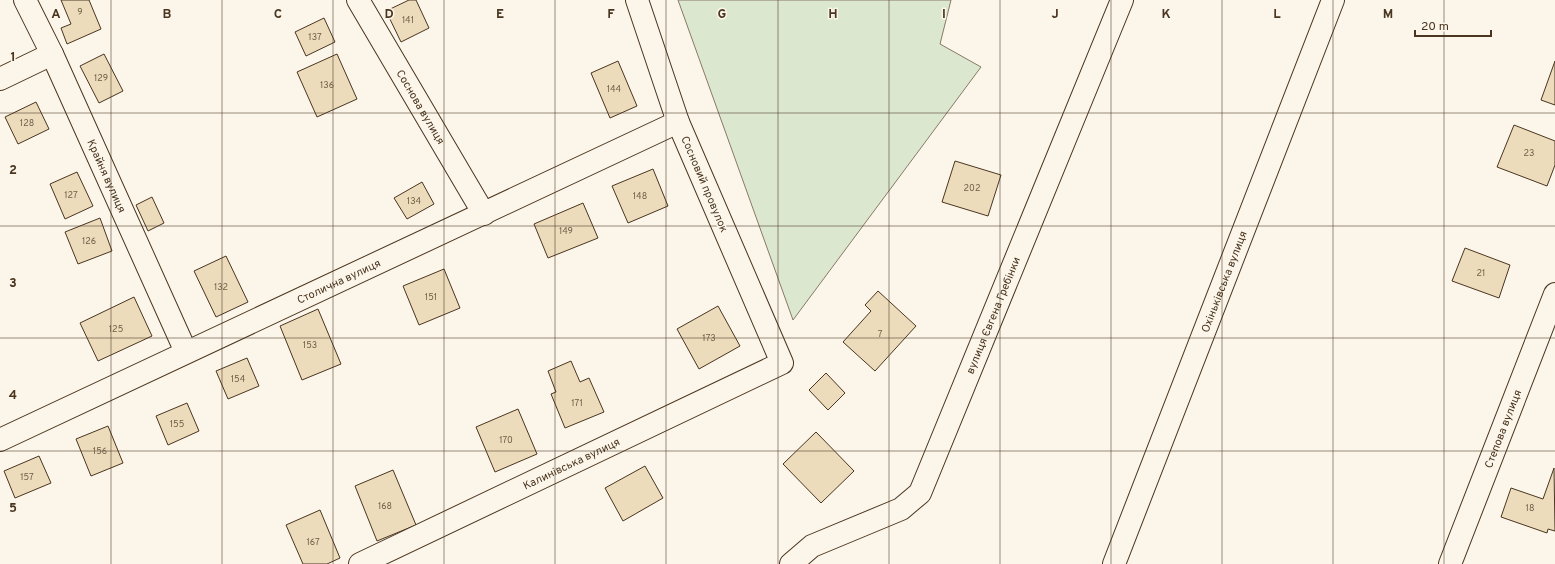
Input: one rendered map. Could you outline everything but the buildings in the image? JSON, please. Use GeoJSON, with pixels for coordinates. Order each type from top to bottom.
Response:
{"type":"FeatureCollection","features":[{"type":"Feature","properties":{"kind":"street","name":"Крайня вулиця"},"geometry":{"type":"LineString","coordinates":[[25,0],[52,54],[186,352]]}},
{"type":"Feature","properties":{"kind":"street","name":"Соснова вулиця"},"geometry":{"type":"LineString","coordinates":[[358,0],[484,214]]}},
{"type":"Feature","properties":{"kind":"street","name":"Сосновий провулок"},"geometry":{"type":"LineString","coordinates":[[637,0],[678,122],[782,363]]}},
{"type":"Feature","properties":{"kind":"street","name":"вулиця Євгена Гребінки"},"geometry":{"type":"LineString","coordinates":[[791,564],[812,546],[902,509],[920,493],[1122,0]]}},
{"type":"Feature","properties":{"kind":"street","name":"Охіньківська вулиця"},"geometry":{"type":"LineString","coordinates":[[1114,564],[1333,0]]}},
{"type":"Feature","properties":{"kind":"street"},"geometry":{"type":"LineString","coordinates":[[0,79],[52,54]]}},
{"type":"Feature","properties":{"kind":"street","name":"Столична вулиця"},"geometry":{"type":"LineString","coordinates":[[0,440],[678,122]]}},
{"type":"Feature","properties":{"kind":"street","name":"Степова вулиця"},"geometry":{"type":"LineString","coordinates":[[1450,564],[1555,294]]}},
{"type":"Feature","properties":{"kind":"street","name":"Калинівська вулиця"},"geometry":{"type":"LineString","coordinates":[[360,564],[782,363]]}},
{"type":"Feature","properties":{"kind":"green space"},"geometry":{"type":"Polygon","coordinates":[[[678,0],[951,0],[940,44],[981,67],[793,320],[678,0]]]}}]}
